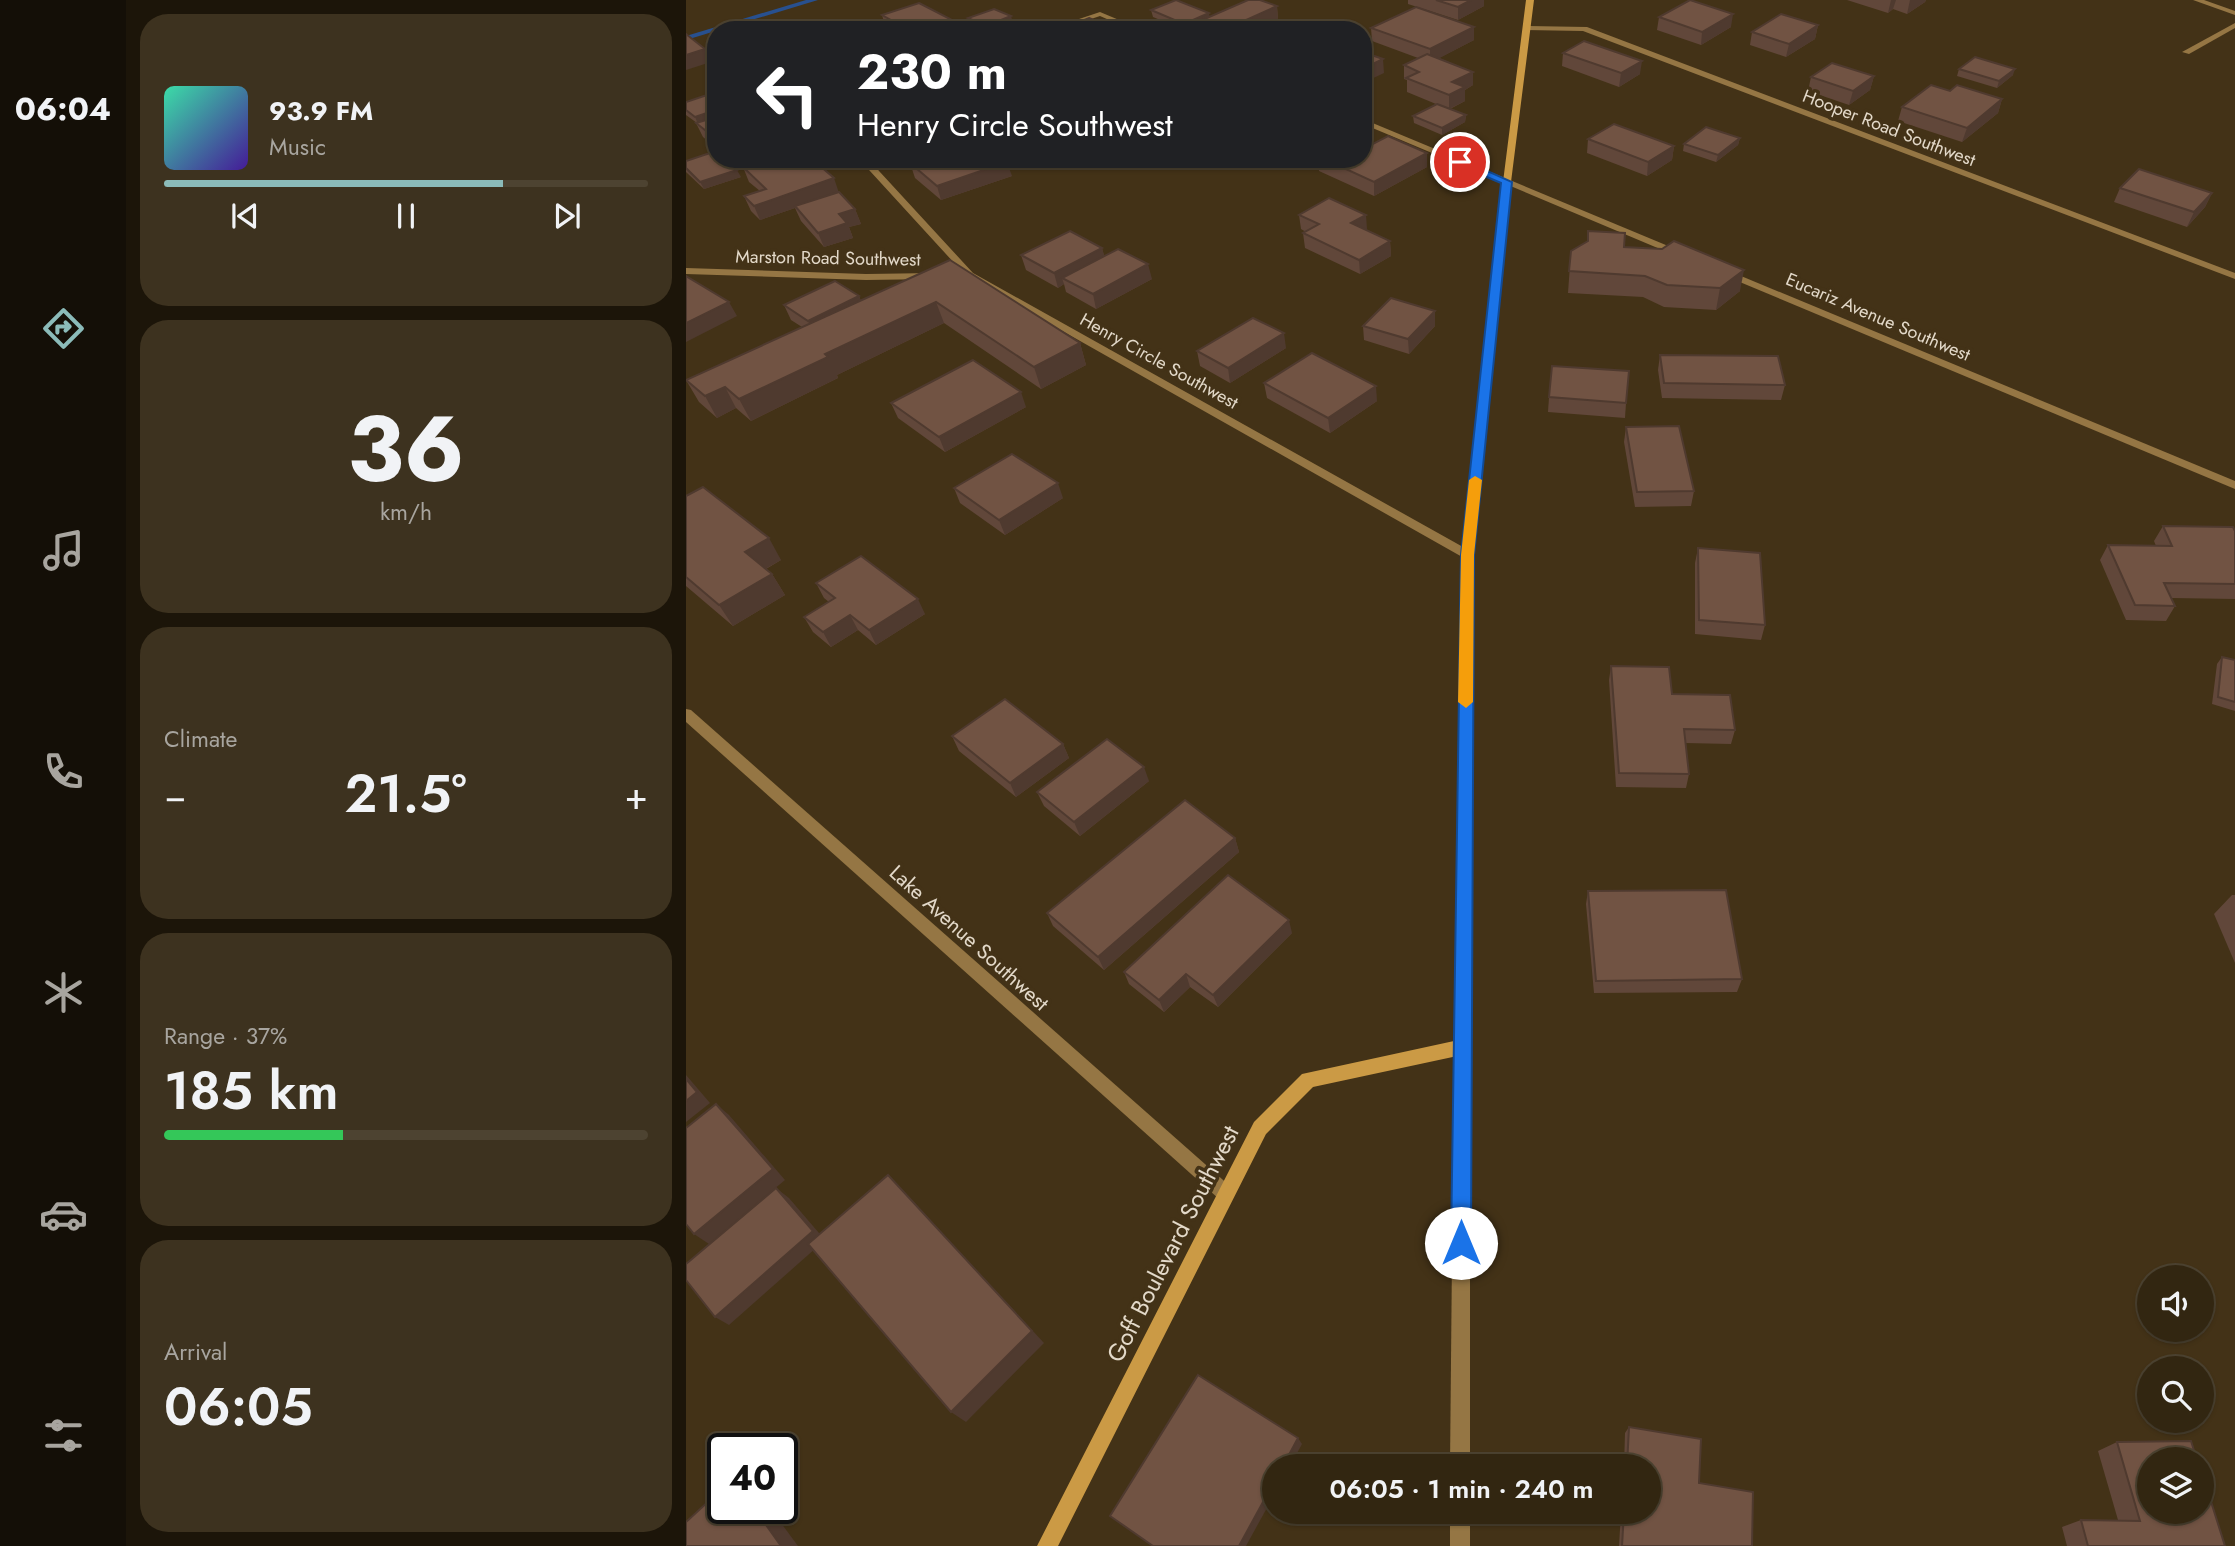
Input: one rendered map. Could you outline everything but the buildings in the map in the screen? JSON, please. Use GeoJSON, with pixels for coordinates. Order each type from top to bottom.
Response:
{"type":"FeatureCollection","features":[{"type":"Feature","properties":{"kind":"main road"},"geometry":{"type":"LineString","coordinates":[[1462,1047],[1468,555],[1507,182],[1530,0]]}},
{"type":"Feature","properties":{"kind":"main road","name":"Goff Boulevard Southwest"},"geometry":{"type":"LineString","coordinates":[[1047,1546],[1260,1128],[1308,1080],[1462,1047]]}},
{"type":"Feature","properties":{"kind":"street"},"geometry":{"type":"LineString","coordinates":[[2197,0],[2235,13]]}},
{"type":"Feature","properties":{"kind":"street"},"geometry":{"type":"LineString","coordinates":[[1078,21],[1100,14],[1117,21]]}},
{"type":"Feature","properties":{"kind":"street"},"geometry":{"type":"LineString","coordinates":[[2186,52],[2235,25]]}},
{"type":"Feature","properties":{"kind":"street","name":"Hooper Road Southwest"},"geometry":{"type":"LineString","coordinates":[[1528,28],[1584,29],[2235,276]]}},
{"type":"Feature","properties":{"kind":"street"},"geometry":{"type":"LineString","coordinates":[[1372,125],[1695,260]]}},
{"type":"Feature","properties":{"kind":"street","name":"Henry Circle Southwest"},"geometry":{"type":"LineString","coordinates":[[871,168],[970,275],[1468,555]]}},
{"type":"Feature","properties":{"kind":"street","name":"Marston Road Southwest"},"geometry":{"type":"LineString","coordinates":[[686,271],[866,277],[944,275]]}},
{"type":"Feature","properties":{"kind":"street","name":"Eucariz Avenue Southwest"},"geometry":{"type":"LineString","coordinates":[[1721,271],[2235,485]]}},
{"type":"Feature","properties":{"kind":"street"},"geometry":{"type":"LineString","coordinates":[[957,275],[970,275]]}},
{"type":"Feature","properties":{"kind":"street","name":"Lake Avenue Southwest"},"geometry":{"type":"LineString","coordinates":[[686,713],[1225,1193]]}},
{"type":"Feature","properties":{"kind":"street"},"geometry":{"type":"LineString","coordinates":[[1460,1454],[1462,1047]]}},
{"type":"Feature","properties":{"kind":"street"},"geometry":{"type":"LineString","coordinates":[[1460,1524],[1460,1546]]}},
{"type":"Feature","properties":{"kind":"waterway"},"geometry":{"type":"LineString","coordinates":[[743,21],[814,0]]}},
{"type":"Feature","properties":{"kind":"waterway"},"geometry":{"type":"LineString","coordinates":[[686,38],[707,32]]}},
{"type":"Feature","properties":{"kind":"slow traffic"},"geometry":{"type":"LineString","coordinates":[[1466,702],[1468,555],[1475,480]]}},
{"type":"Feature","properties":{"kind":"route"},"geometry":{"type":"LineString","coordinates":[[1460,162],[1507,182],[1468,555],[1461,1243]]}}]}
